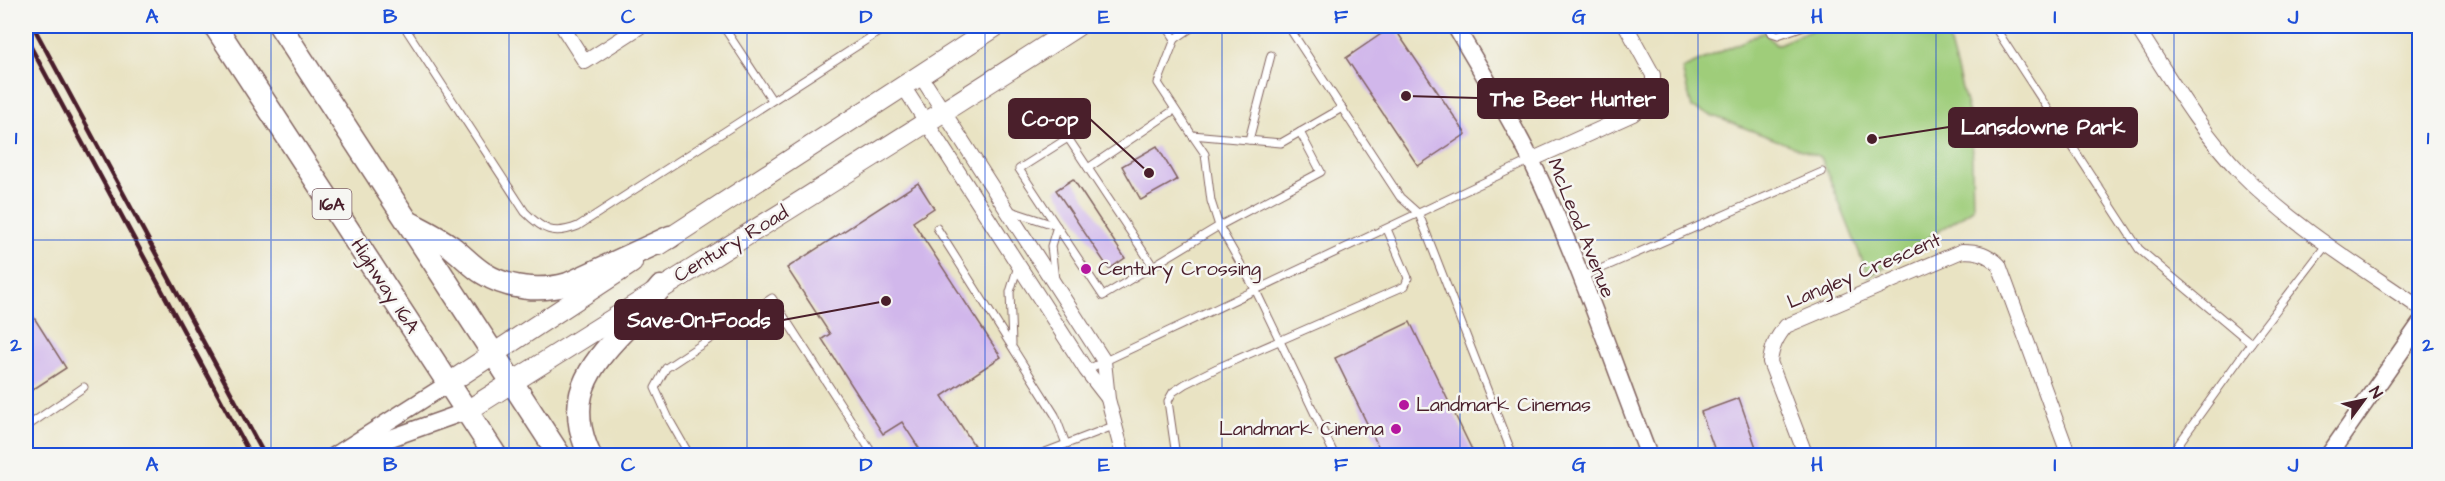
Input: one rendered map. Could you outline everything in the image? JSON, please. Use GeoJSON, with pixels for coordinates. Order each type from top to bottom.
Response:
{"type":"FeatureCollection","features":[{"type":"Feature","properties":{"kind":"main road","name":"Highway 16A"},"geometry":{"type":"LineString","coordinates":[[215,26],[495,456]]}},
{"type":"Feature","properties":{"kind":"main road","name":"16A"},"geometry":{"type":"LineString","coordinates":[[280,26],[560,456]]}},
{"type":"Feature","properties":{"kind":"main road","name":"Century Road"},"geometry":{"type":"LineString","coordinates":[[449,383],[996,26]]}},
{"type":"Feature","properties":{"kind":"main road","name":"Century Road"},"geometry":{"type":"LineString","coordinates":[[467,411],[661,287],[928,123],[1077,26]]}},
{"type":"Feature","properties":{"kind":"main road"},"geometry":{"type":"LineString","coordinates":[[406,221],[453,248],[484,274],[517,286],[534,289],[551,289],[568,284],[670,237]]}},
{"type":"Feature","properties":{"kind":"main road"},"geometry":{"type":"LineString","coordinates":[[590,456],[580,424],[582,389],[588,373],[610,343],[661,287]]}},
{"type":"Feature","properties":{"kind":"street"},"geometry":{"type":"LineString","coordinates":[[562,26],[585,62],[641,26]]}},
{"type":"Feature","properties":{"kind":"street","name":"McLeod Avenue"},"geometry":{"type":"LineString","coordinates":[[1455,26],[1491,86],[1530,160],[1580,278],[1649,456]]}},
{"type":"Feature","properties":{"kind":"street"},"geometry":{"type":"LineString","coordinates":[[1530,160],[1633,114],[1653,95],[1653,75],[1626,26]]}},
{"type":"Feature","properties":{"kind":"street"},"geometry":{"type":"LineString","coordinates":[[2136,26],[2195,117],[2242,174],[2284,211],[2327,244],[2420,308]]}},
{"type":"Feature","properties":{"kind":"street"},"geometry":{"type":"LineString","coordinates":[[921,75],[1104,361],[1108,399],[1123,456]]}},
{"type":"Feature","properties":{"kind":"street"},"geometry":{"type":"LineString","coordinates":[[903,86],[1086,370],[1108,399]]}},
{"type":"Feature","properties":{"kind":"street","name":"Langley Crescent"},"geometry":{"type":"LineString","coordinates":[[1806,456],[1770,362],[1772,347],[1778,335],[1786,326],[1962,250],[1976,251],[1990,257],[1999,265],[2069,456]]}},
{"type":"Feature","properties":{"kind":"street"},"geometry":{"type":"LineString","coordinates":[[2328,456],[2420,324]]}},
{"type":"Feature","properties":{"kind":"street","name":"Century Road"},"geometry":{"type":"LineString","coordinates":[[334,456],[449,383]]}},
{"type":"Feature","properties":{"kind":"street","name":"Century Road"},"geometry":{"type":"LineString","coordinates":[[342,456],[467,411]]}},
{"type":"Feature","properties":{"kind":"lane"},"geometry":{"type":"LineString","coordinates":[[404,26],[525,212],[549,231],[565,231],[578,226],[888,26]]}},
{"type":"Feature","properties":{"kind":"lane"},"geometry":{"type":"LineString","coordinates":[[723,26],[772,100]]}},
{"type":"Feature","properties":{"kind":"lane"},"geometry":{"type":"LineString","coordinates":[[1166,26],[1175,39]]}},
{"type":"Feature","properties":{"kind":"lane"},"geometry":{"type":"LineString","coordinates":[[1194,26],[1175,39],[1158,83],[1205,154],[1211,201],[1219,226],[1256,291],[1335,456]]}},
{"type":"Feature","properties":{"kind":"lane"},"geometry":{"type":"LineString","coordinates":[[1288,26],[1400,196],[1419,214],[1513,456]]}},
{"type":"Feature","properties":{"kind":"lane"},"geometry":{"type":"LineString","coordinates":[[1768,26],[1772,33],[1778,35],[1804,26]]}},
{"type":"Feature","properties":{"kind":"lane"},"geometry":{"type":"LineString","coordinates":[[1994,26],[2139,249],[2251,343]]}},
{"type":"Feature","properties":{"kind":"lane"},"geometry":{"type":"LineString","coordinates":[[1248,140],[1270,55]]}},
{"type":"Feature","properties":{"kind":"lane"},"geometry":{"type":"LineString","coordinates":[[1192,135],[1281,143],[1342,108]]}},
{"type":"Feature","properties":{"kind":"lane"},"geometry":{"type":"LineString","coordinates":[[1088,168],[1174,110]]}},
{"type":"Feature","properties":{"kind":"lane"},"geometry":{"type":"LineString","coordinates":[[1153,266],[1068,138],[1019,169],[1102,296],[1153,266],[1219,226],[1321,172],[1300,132]]}},
{"type":"Feature","properties":{"kind":"lane"},"geometry":{"type":"LineString","coordinates":[[1086,370],[1530,160]]}},
{"type":"Feature","properties":{"kind":"lane"},"geometry":{"type":"LineString","coordinates":[[1580,278],[1822,172]]}},
{"type":"Feature","properties":{"kind":"lane"},"geometry":{"type":"LineString","coordinates":[[1007,210],[1057,226]]}},
{"type":"Feature","properties":{"kind":"lane"},"geometry":{"type":"LineString","coordinates":[[1056,285],[1051,246],[1057,226]]}},
{"type":"Feature","properties":{"kind":"lane"},"geometry":{"type":"LineString","coordinates":[[937,228],[1055,415],[1066,444]]}},
{"type":"Feature","properties":{"kind":"lane"},"geometry":{"type":"LineString","coordinates":[[1176,456],[1168,401],[1173,393],[1193,380],[1405,286],[1408,278],[1387,229]]}},
{"type":"Feature","properties":{"kind":"lane"},"geometry":{"type":"LineString","coordinates":[[2170,456],[2251,343],[2327,244]]}},
{"type":"Feature","properties":{"kind":"lane"},"geometry":{"type":"LineString","coordinates":[[1012,346],[1010,292],[1019,264]]}},
{"type":"Feature","properties":{"kind":"lane"},"geometry":{"type":"LineString","coordinates":[[690,456],[655,388],[666,368],[772,298],[874,456]]}},
{"type":"Feature","properties":{"kind":"lane"},"geometry":{"type":"LineString","coordinates":[[26,427],[84,387]]}},
{"type":"Feature","properties":{"kind":"lane"},"geometry":{"type":"LineString","coordinates":[[1035,456],[1116,425]]}},
{"type":"Feature","properties":{"kind":"green space"},"geometry":{"type":"Polygon","coordinates":[[[1822,26],[1945,26],[1971,121],[1973,209],[1869,277],[1821,157],[1692,108],[1682,69],[1764,32],[1776,45],[1822,26]]]}},
{"type":"Feature","properties":{"kind":"building"},"geometry":{"type":"Polygon","coordinates":[[[1393,26],[1466,134],[1418,166],[1346,58],[1393,26]]]}},
{"type":"Feature","properties":{"kind":"building"},"geometry":{"type":"Polygon","coordinates":[[[1157,146],[1177,180],[1141,200],[1122,166],[1157,146]]]}},
{"type":"Feature","properties":{"kind":"building"},"geometry":{"type":"Polygon","coordinates":[[[1073,179],[1125,258],[1109,269],[1056,190],[1073,179]]]}},
{"type":"Feature","properties":{"kind":"building"},"geometry":{"type":"Polygon","coordinates":[[[918,183],[934,208],[913,222],[1001,357],[942,396],[981,456],[924,456],[902,422],[883,434],[822,339],[830,334],[787,268],[918,183]]]}},
{"type":"Feature","properties":{"kind":"building"},"geometry":{"type":"Polygon","coordinates":[[[26,305],[66,368],[26,394],[26,305]]]}},
{"type":"Feature","properties":{"kind":"building","name":"Landmark Cinemas"},"geometry":{"type":"Polygon","coordinates":[[[1410,322],[1475,456],[1383,456],[1335,358],[1410,322]]]}},
{"type":"Feature","properties":{"kind":"building"},"geometry":{"type":"Polygon","coordinates":[[[1739,398],[1759,456],[1717,456],[1701,412],[1739,398]]]}},
{"type":"Feature","properties":{"kind":"railway"},"geometry":{"type":"LineString","coordinates":[[33,26],[265,456]]}},
{"type":"Feature","properties":{"kind":"railway"},"geometry":{"type":"LineString","coordinates":[[26,38],[251,456]]}},
{"type":"Feature","properties":{"kind":"place","name":"The Beer Hunter"},"geometry":{"type":"Point","coordinates":[1406,96]}},
{"type":"Feature","properties":{"kind":"place","name":"Lansdowne Park"},"geometry":{"type":"Point","coordinates":[1872,139]}},
{"type":"Feature","properties":{"kind":"place","name":"Co-op"},"geometry":{"type":"Point","coordinates":[1149,173]}},
{"type":"Feature","properties":{"kind":"place","name":"Century Crossing"},"geometry":{"type":"Point","coordinates":[1086,269]}},
{"type":"Feature","properties":{"kind":"place","name":"Save-On-Foods"},"geometry":{"type":"Point","coordinates":[886,301]}},
{"type":"Feature","properties":{"kind":"place","name":"Landmark Cinemas"},"geometry":{"type":"Point","coordinates":[1404,405]}},
{"type":"Feature","properties":{"kind":"place","name":"Landmark Cinema"},"geometry":{"type":"Point","coordinates":[1396,429]}}]}
